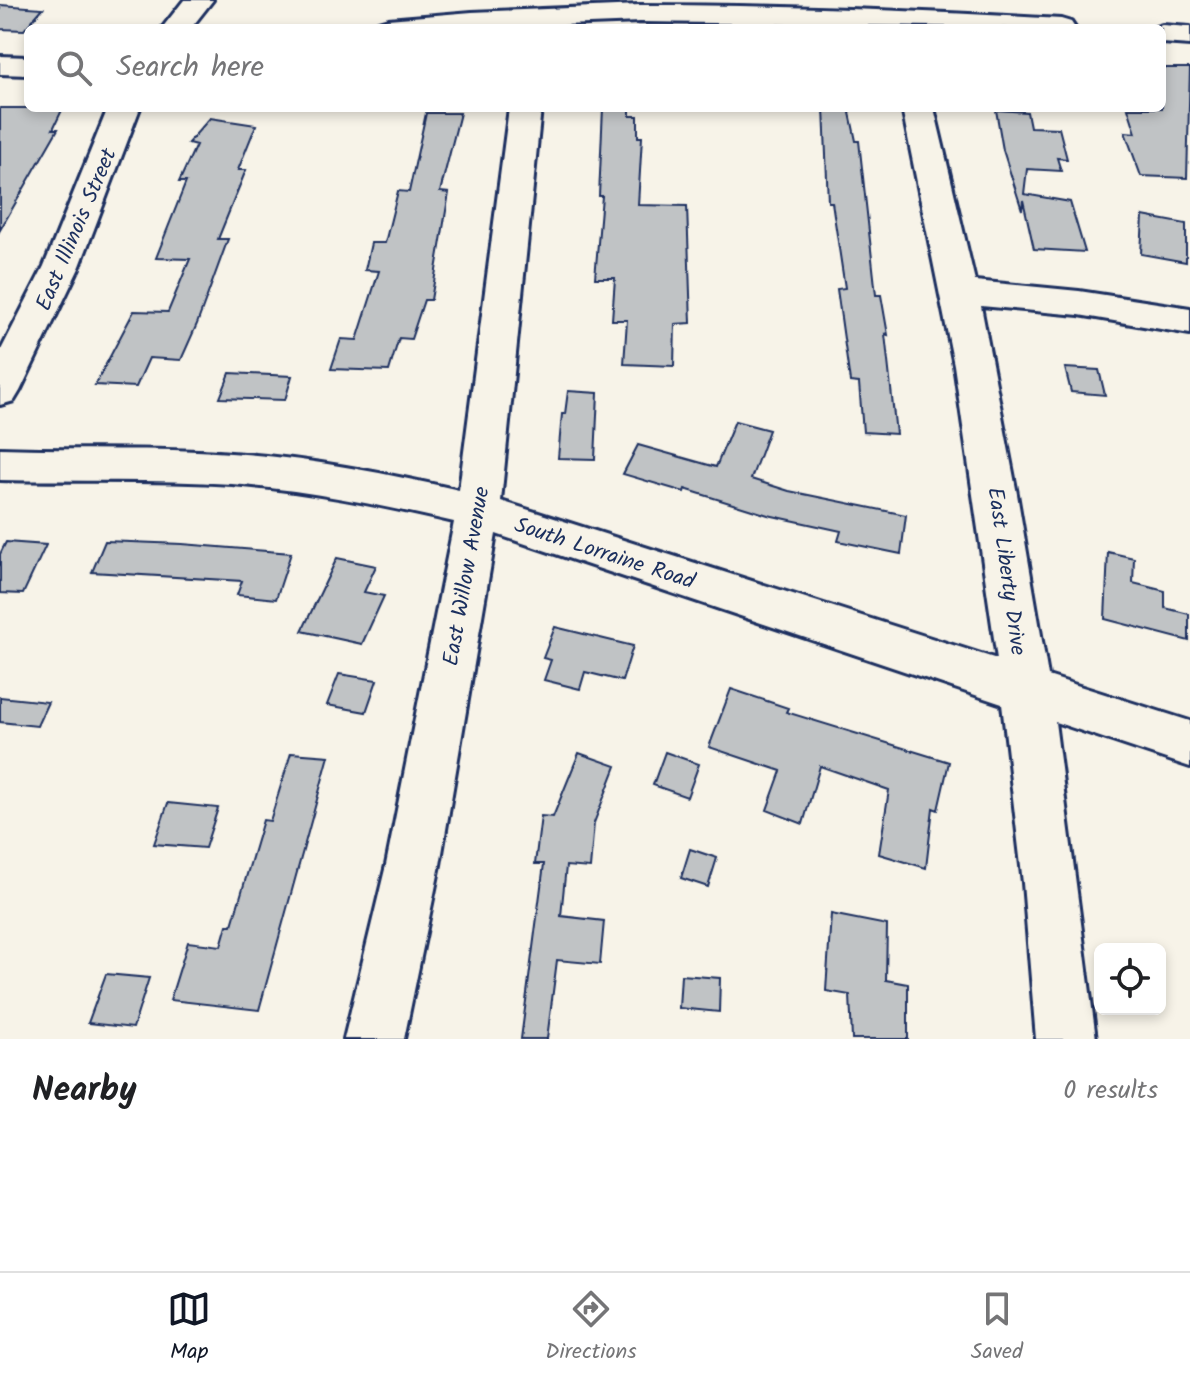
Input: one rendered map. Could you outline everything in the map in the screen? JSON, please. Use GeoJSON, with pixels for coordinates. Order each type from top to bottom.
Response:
{"type":"FeatureCollection","features":[{"type":"Feature","properties":{"kind":"street"},"geometry":{"type":"LineString","coordinates":[[179,24],[199,0]]}},
{"type":"Feature","properties":{"kind":"street"},"geometry":{"type":"LineString","coordinates":[[469,24],[714,11],[895,16],[1006,24]]}},
{"type":"Feature","properties":{"kind":"street"},"geometry":{"type":"LineString","coordinates":[[1166,34],[1190,36]]}},
{"type":"Feature","properties":{"kind":"street"},"geometry":{"type":"LineString","coordinates":[[0,65],[24,66]]}},
{"type":"Feature","properties":{"kind":"street","name":"East Illinois Street"},"geometry":{"type":"LineString","coordinates":[[0,391],[62,266],[122,112]]}},
{"type":"Feature","properties":{"kind":"street","name":"East Willow Avenue"},"geometry":{"type":"LineString","coordinates":[[374,1039],[413,865],[478,511],[525,112]]}},
{"type":"Feature","properties":{"kind":"street","name":"East Liberty Drive"},"geometry":{"type":"LineString","coordinates":[[919,112],[962,292],[992,462],[1025,690],[1066,1039]]}},
{"type":"Feature","properties":{"kind":"street"},"geometry":{"type":"LineString","coordinates":[[962,292],[1079,303],[1190,321]]}},
{"type":"Feature","properties":{"kind":"street","name":"South Lorraine Road"},"geometry":{"type":"LineString","coordinates":[[0,464],[184,466],[263,471],[385,490],[478,511],[1190,744]]}},
{"type":"Feature","properties":{"kind":"building"},"geometry":{"type":"Polygon","coordinates":[[[0,5],[43,8],[29,24],[24,24],[24,30],[0,29],[0,5]]]}},
{"type":"Feature","properties":{"kind":"building"},"geometry":{"type":"Polygon","coordinates":[[[1166,68],[1190,68],[1187,178],[1141,176],[1125,132],[1136,133],[1129,112],[1166,112],[1166,68]]]}},
{"type":"Feature","properties":{"kind":"building"},"geometry":{"type":"Polygon","coordinates":[[[0,108],[24,108],[24,112],[61,112],[53,129],[58,129],[0,230],[0,108]]]}},
{"type":"Feature","properties":{"kind":"building"},"geometry":{"type":"Polygon","coordinates":[[[603,112],[630,112],[630,116],[638,116],[638,137],[642,137],[638,205],[687,206],[691,323],[675,324],[674,366],[624,364],[627,320],[612,320],[615,278],[595,278],[602,196],[599,196],[603,112]]]}},
{"type":"Feature","properties":{"kind":"building"},"geometry":{"type":"Polygon","coordinates":[[[824,112],[850,112],[856,141],[859,141],[876,295],[881,295],[888,335],[885,334],[896,434],[863,432],[859,383],[850,382],[837,289],[845,288],[832,202],[828,202],[824,112]]]}},
{"type":"Feature","properties":{"kind":"building"},"geometry":{"type":"Polygon","coordinates":[[[996,112],[1027,112],[1030,127],[1059,128],[1067,159],[1057,158],[1061,171],[1027,169],[1024,194],[1070,202],[1085,252],[1034,249],[1023,200],[1022,210],[1003,150],[996,112]]]}},
{"type":"Feature","properties":{"kind":"building"},"geometry":{"type":"Polygon","coordinates":[[[426,113],[460,113],[440,192],[449,193],[431,300],[424,300],[411,339],[399,338],[389,371],[331,369],[341,339],[357,340],[379,271],[365,270],[371,243],[385,243],[398,191],[409,192],[426,113]]]}},
{"type":"Feature","properties":{"kind":"building"},"geometry":{"type":"Polygon","coordinates":[[[210,118],[256,125],[238,170],[246,170],[218,239],[228,239],[197,324],[181,360],[149,358],[136,387],[95,385],[134,311],[168,312],[190,259],[156,258],[186,182],[179,182],[196,145],[188,143],[210,118]]]}},
{"type":"Feature","properties":{"kind":"building"},"geometry":{"type":"Polygon","coordinates":[[[1143,216],[1186,224],[1186,262],[1141,254],[1143,216]]]}},
{"type":"Feature","properties":{"kind":"building"},"geometry":{"type":"Polygon","coordinates":[[[1065,368],[1099,370],[1105,395],[1071,392],[1065,368]]]}},
{"type":"Feature","properties":{"kind":"building"},"geometry":{"type":"Polygon","coordinates":[[[230,373],[292,376],[285,400],[220,398],[230,373]]]}},
{"type":"Feature","properties":{"kind":"building"},"geometry":{"type":"Polygon","coordinates":[[[568,391],[598,393],[595,459],[558,458],[562,414],[565,414],[568,391]]]}},
{"type":"Feature","properties":{"kind":"building"},"geometry":{"type":"Polygon","coordinates":[[[735,421],[769,430],[751,479],[789,491],[906,515],[901,554],[838,541],[841,531],[768,515],[685,489],[684,492],[623,474],[638,445],[716,467],[735,421]]]}},
{"type":"Feature","properties":{"kind":"building"},"geometry":{"type":"Polygon","coordinates":[[[105,541],[291,553],[276,599],[237,595],[242,581],[92,572],[105,541]]]}},
{"type":"Feature","properties":{"kind":"building"},"geometry":{"type":"Polygon","coordinates":[[[6,542],[46,545],[23,594],[0,593],[0,554],[6,542]]]}},
{"type":"Feature","properties":{"kind":"building"},"geometry":{"type":"Polygon","coordinates":[[[1108,552],[1134,558],[1133,583],[1165,591],[1165,608],[1189,614],[1189,641],[1105,619],[1108,552]]]}},
{"type":"Feature","properties":{"kind":"building"},"geometry":{"type":"Polygon","coordinates":[[[337,558],[376,566],[364,592],[384,596],[362,644],[302,631],[337,558]]]}},
{"type":"Feature","properties":{"kind":"building"},"geometry":{"type":"Polygon","coordinates":[[[555,627],[633,646],[622,681],[585,672],[580,689],[544,680],[551,660],[543,658],[555,627]]]}},
{"type":"Feature","properties":{"kind":"building"},"geometry":{"type":"Polygon","coordinates":[[[339,674],[377,680],[366,712],[327,705],[339,674]]]}},
{"type":"Feature","properties":{"kind":"building"},"geometry":{"type":"Polygon","coordinates":[[[731,689],[788,708],[786,712],[949,762],[938,810],[933,808],[926,868],[879,854],[889,790],[820,766],[803,824],[767,810],[781,771],[709,747],[731,689]]]}},
{"type":"Feature","properties":{"kind":"building"},"geometry":{"type":"Polygon","coordinates":[[[0,697],[48,702],[37,726],[0,722],[0,697]]]}},
{"type":"Feature","properties":{"kind":"building"},"geometry":{"type":"Polygon","coordinates":[[[665,752],[699,764],[687,797],[653,785],[665,752]]]}},
{"type":"Feature","properties":{"kind":"building"},"geometry":{"type":"Polygon","coordinates":[[[291,753],[329,756],[259,1010],[170,1000],[188,942],[221,946],[227,925],[232,925],[263,820],[270,821],[291,753]]]}},
{"type":"Feature","properties":{"kind":"building"},"geometry":{"type":"Polygon","coordinates":[[[579,753],[616,766],[594,823],[590,868],[566,866],[561,916],[604,921],[600,964],[557,960],[547,1039],[521,1039],[544,864],[535,864],[541,816],[553,817],[579,753]]]}},
{"type":"Feature","properties":{"kind":"building"},"geometry":{"type":"Polygon","coordinates":[[[168,803],[218,808],[205,848],[154,844],[168,803]]]}},
{"type":"Feature","properties":{"kind":"building"},"geometry":{"type":"Polygon","coordinates":[[[690,849],[717,858],[708,887],[681,878],[690,849]]]}},
{"type":"Feature","properties":{"kind":"building"},"geometry":{"type":"Polygon","coordinates":[[[831,914],[887,925],[886,980],[908,984],[908,1039],[852,1039],[850,995],[826,991],[831,914]]]}},
{"type":"Feature","properties":{"kind":"building"},"geometry":{"type":"Polygon","coordinates":[[[106,974],[149,978],[133,1028],[88,1023],[106,974]]]}},
{"type":"Feature","properties":{"kind":"building"},"geometry":{"type":"Polygon","coordinates":[[[681,975],[720,978],[719,1012],[679,1008],[681,975]]]}}]}
